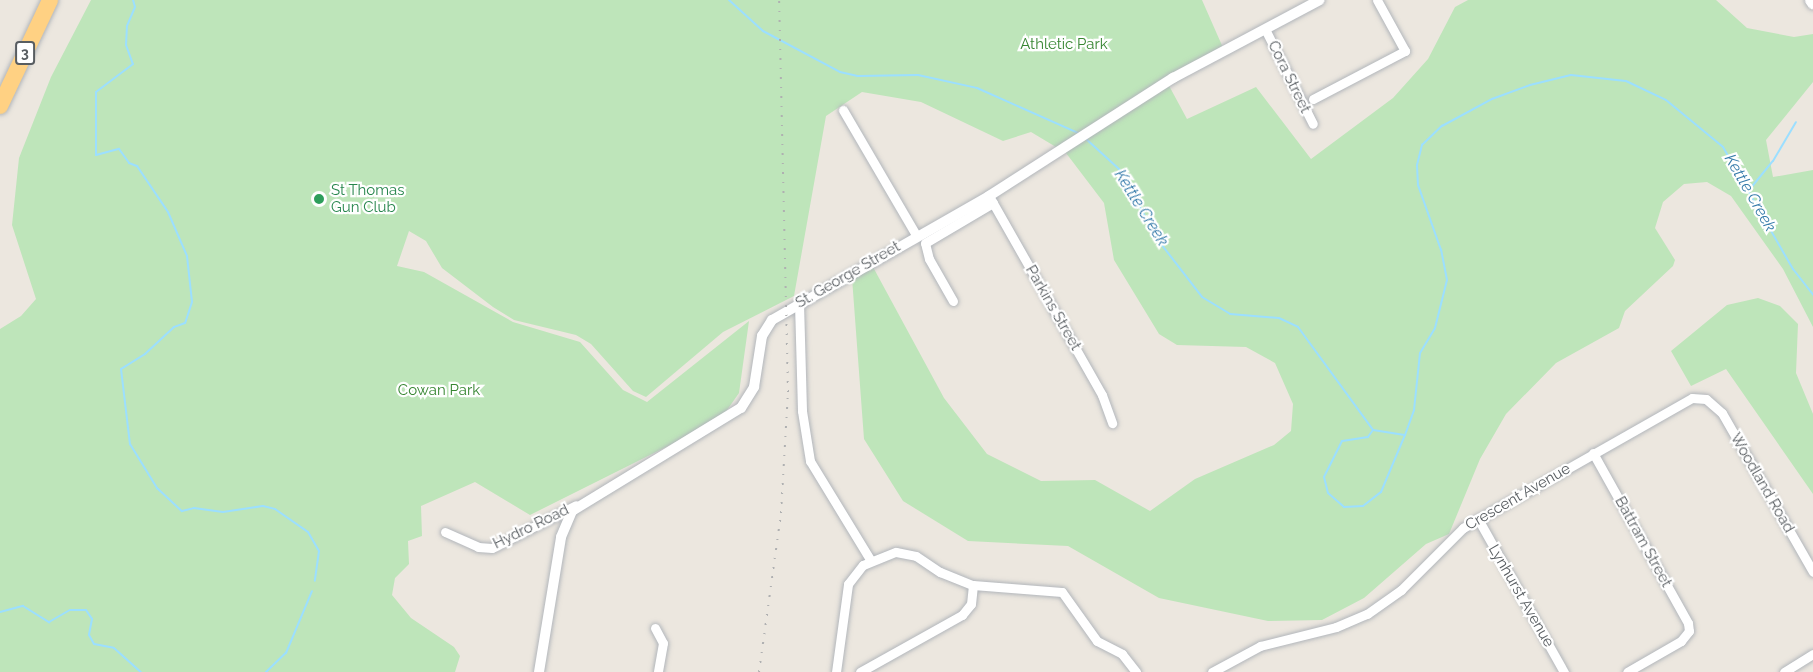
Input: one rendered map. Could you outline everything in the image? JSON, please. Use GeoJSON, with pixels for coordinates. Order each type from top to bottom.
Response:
{"type":"FeatureCollection","features":[{"type":"Feature","properties":{"kind":"highway","name":"3"},"geometry":{"type":"LineString","coordinates":[[0,106],[50,0]]}},
{"type":"Feature","properties":{"kind":"street","name":"St. George Street"},"geometry":{"type":"LineString","coordinates":[[539,672],[563,531],[572,511],[583,501],[741,408],[754,387],[764,331],[775,318],[916,236],[991,199],[1173,78],[1320,0]]}},
{"type":"Feature","properties":{"kind":"street"},"geometry":{"type":"LineString","coordinates":[[1313,99],[1405,51],[1377,0]]}},
{"type":"Feature","properties":{"kind":"street","name":"Cora Street"},"geometry":{"type":"LineString","coordinates":[[1265,29],[1312,124]]}},
{"type":"Feature","properties":{"kind":"street"},"geometry":{"type":"LineString","coordinates":[[843,110],[916,236]]}},
{"type":"Feature","properties":{"kind":"street"},"geometry":{"type":"LineString","coordinates":[[953,301],[925,251],[925,243],[991,199]]}},
{"type":"Feature","properties":{"kind":"street","name":"Parkins Street"},"geometry":{"type":"LineString","coordinates":[[991,199],[1102,395],[1112,423]]}},
{"type":"Feature","properties":{"kind":"street"},"geometry":{"type":"LineString","coordinates":[[799,303],[802,411],[810,461],[871,561]]}},
{"type":"Feature","properties":{"kind":"street","name":"Crescent Avenue"},"geometry":{"type":"LineString","coordinates":[[1212,672],[1260,646],[1336,627],[1376,608],[1401,590],[1458,532],[1478,519],[1687,400],[1706,399]]}},
{"type":"Feature","properties":{"kind":"street","name":"Woodland Road"},"geometry":{"type":"LineString","coordinates":[[1706,399],[1722,413],[1813,572]]}},
{"type":"Feature","properties":{"kind":"street","name":"Battram Street"},"geometry":{"type":"LineString","coordinates":[[1593,453],[1684,616],[1689,632],[1678,643],[1627,672]]}},
{"type":"Feature","properties":{"kind":"street","name":"Hydro Road"},"geometry":{"type":"LineString","coordinates":[[444,532],[482,548],[492,548],[583,501]]}},
{"type":"Feature","properties":{"kind":"street","name":"Lynhurst Avenue"},"geometry":{"type":"LineString","coordinates":[[1478,519],[1564,672]]}},
{"type":"Feature","properties":{"kind":"street"},"geometry":{"type":"LineString","coordinates":[[836,672],[846,591],[857,570],[888,554],[911,554],[940,572],[973,585],[1062,592],[1097,640],[1122,654],[1136,672]]}},
{"type":"Feature","properties":{"kind":"street"},"geometry":{"type":"LineString","coordinates":[[860,672],[966,612],[973,585]]}},
{"type":"Feature","properties":{"kind":"street"},"geometry":{"type":"LineString","coordinates":[[655,628],[663,643],[658,672]]}},
{"type":"Feature","properties":{"kind":"street"},"geometry":{"type":"LineString","coordinates":[[1784,672],[1813,654]]}},
{"type":"Feature","properties":{"kind":"green space"},"geometry":{"type":"Polygon","coordinates":[[[91,0],[1202,0],[1224,50],[1167,82],[1187,119],[1256,87],[1311,159],[1393,98],[1428,59],[1455,7],[1468,0],[1716,0],[1747,28],[1794,37],[1813,34],[1813,82],[1766,140],[1773,177],[1813,170],[1813,327],[1783,269],[1731,196],[1707,182],[1684,184],[1663,202],[1655,228],[1675,260],[1673,266],[1625,311],[1619,328],[1556,363],[1506,414],[1480,459],[1449,534],[1426,544],[1364,598],[1322,620],[1268,621],[1159,598],[1068,546],[968,541],[903,501],[864,439],[852,278],[873,267],[944,398],[987,454],[1041,481],[1095,480],[1150,511],[1195,479],[1274,445],[1291,431],[1293,404],[1275,363],[1246,347],[1177,345],[1159,334],[1114,260],[1104,203],[1066,153],[1031,132],[1003,141],[921,102],[862,92],[826,116],[794,296],[723,332],[646,397],[633,391],[591,344],[576,335],[514,320],[493,307],[442,268],[426,241],[409,231],[397,266],[424,272],[513,322],[580,342],[623,390],[647,402],[749,321],[739,393],[720,420],[530,515],[475,482],[421,506],[422,536],[408,541],[409,564],[395,578],[392,595],[411,618],[454,647],[460,656],[455,672],[0,672],[0,329],[21,316],[36,299],[12,225],[19,158],[51,77],[91,0]]]}},
{"type":"Feature","properties":{"kind":"green space"},"geometry":{"type":"Polygon","coordinates":[[[1758,298],[1780,306],[1798,324],[1796,373],[1813,414],[1813,494],[1726,369],[1691,386],[1671,351],[1727,305],[1758,298]]]}},
{"type":"Feature","properties":{"kind":"waterway"},"geometry":{"type":"LineString","coordinates":[[133,0],[135,7],[127,26],[126,45],[133,64],[96,92],[96,155],[119,149],[129,163],[137,166],[168,212],[187,256],[192,302],[185,323],[174,327],[145,354],[121,369],[130,444],[157,488],[182,511],[194,508],[223,512],[263,506],[275,509],[308,532],[319,551],[315,581]]}},
{"type":"Feature","properties":{"kind":"waterway","name":"Kettle Creek"},"geometry":{"type":"LineString","coordinates":[[729,0],[763,31],[840,72],[858,76],[918,75],[977,88],[1078,133]]}},
{"type":"Feature","properties":{"kind":"waterway","name":"Kettle Creek"},"geometry":{"type":"LineString","coordinates":[[1085,138],[1119,169],[1158,240],[1202,297],[1230,314],[1279,318],[1298,327],[1373,430],[1405,435],[1414,410],[1420,353],[1435,328],[1447,280],[1441,250],[1418,185],[1417,165],[1422,145],[1442,126],[1492,99],[1530,85],[1571,75],[1626,81],[1666,100],[1723,147],[1793,269],[1813,295]]}},
{"type":"Feature","properties":{"kind":"waterway"},"geometry":{"type":"LineString","coordinates":[[1750,189],[1773,161],[1796,122]]}},
{"type":"Feature","properties":{"kind":"waterway","name":"Kettle Creek"},"geometry":{"type":"LineString","coordinates":[[1373,430],[1368,437],[1342,441],[1324,477],[1328,493],[1344,507],[1363,506],[1381,492],[1405,435]]}},
{"type":"Feature","properties":{"kind":"waterway"},"geometry":{"type":"LineString","coordinates":[[266,672],[286,653],[312,591]]}},
{"type":"Feature","properties":{"kind":"waterway"},"geometry":{"type":"LineString","coordinates":[[0,612],[23,606],[49,622],[70,610],[86,610],[92,619],[89,635],[94,644],[114,648],[141,672]]}},
{"type":"Feature","properties":{"kind":"railway"},"geometry":{"type":"LineString","coordinates":[[759,672],[781,513],[788,392],[779,0]]}},
{"type":"Feature","properties":{"kind":"place","name":"St Thomas Gun Club"},"geometry":{"type":"Point","coordinates":[319,199]}},
{"type":"Feature","properties":{"kind":"park label","name":"Athletic Park"},"geometry":{"type":"Point","coordinates":[1064,45]}},
{"type":"Feature","properties":{"kind":"park label","name":"Cowan Park"},"geometry":{"type":"Point","coordinates":[439,391]}}]}
